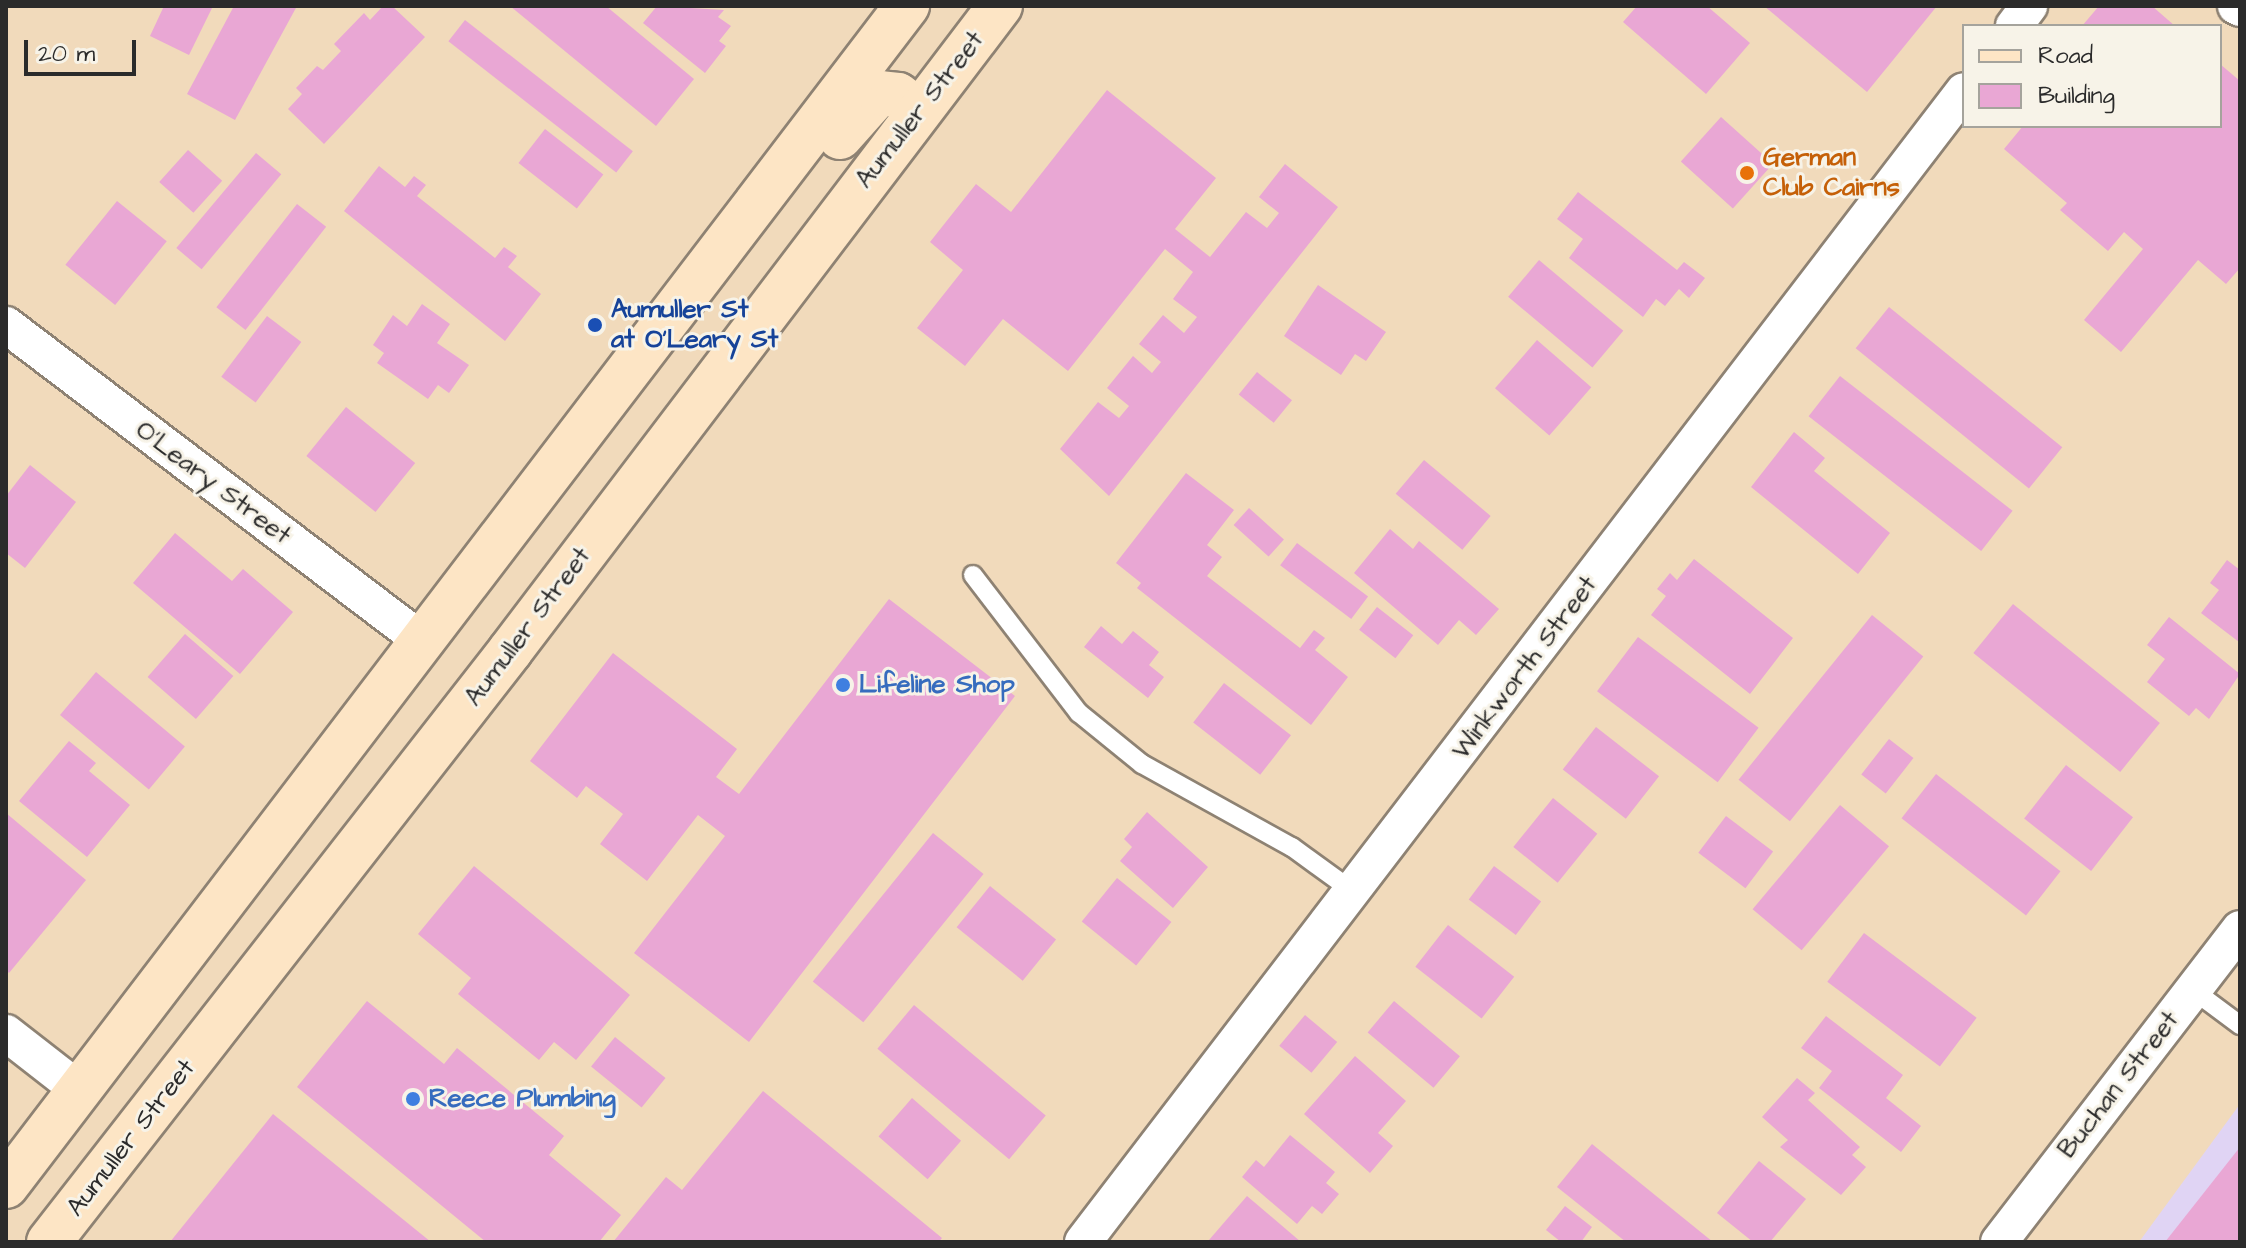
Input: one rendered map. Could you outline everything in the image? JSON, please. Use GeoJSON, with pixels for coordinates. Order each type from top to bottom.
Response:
{"type":"FeatureCollection","features":[{"type":"Feature","properties":{"kind":"main road"},"geometry":{"type":"LineString","coordinates":[[6,1186],[907,6]]}},
{"type":"Feature","properties":{"kind":"main road","name":"Aumuller Street"},"geometry":{"type":"LineString","coordinates":[[49,1242],[510,651],[1000,6]]}},
{"type":"Feature","properties":{"kind":"main road"},"geometry":{"type":"LineString","coordinates":[[708,267],[801,187],[870,99],[889,92],[918,110]]}},
{"type":"Feature","properties":{"kind":"street"},"geometry":{"type":"LineString","coordinates":[[2016,24],[2029,6]]}},
{"type":"Feature","properties":{"kind":"street","name":"Winkworth Street"},"geometry":{"type":"LineString","coordinates":[[1083,1242],[1354,892],[1962,94]]}},
{"type":"Feature","properties":{"kind":"street","name":"O'Leary Street"},"geometry":{"type":"LineString","coordinates":[[6,325],[421,640]]}},
{"type":"Feature","properties":{"kind":"street","name":"Buchan Street"},"geometry":{"type":"LineString","coordinates":[[1999,1242],[2239,934]]}},
{"type":"Feature","properties":{"kind":"street"},"geometry":{"type":"LineString","coordinates":[[6,1033],[78,1089]]}},
{"type":"Feature","properties":{"kind":"lane"},"geometry":{"type":"LineString","coordinates":[[973,575],[1079,713],[1142,764],[1292,847],[1354,892]]}},
{"type":"Feature","properties":{"kind":"lane"},"geometry":{"type":"LineString","coordinates":[[2193,990],[2240,1025]]}},
{"type":"Feature","properties":{"kind":"shaded area"},"geometry":{"type":"Polygon","coordinates":[[[2240,1104],[2240,1242],[2139,1242],[2240,1104]]]}},
{"type":"Feature","properties":{"kind":"building"},"geometry":{"type":"Polygon","coordinates":[[[164,6],[213,6],[189,55],[150,36],[164,6]]]}},
{"type":"Feature","properties":{"kind":"building"},"geometry":{"type":"Polygon","coordinates":[[[234,6],[297,6],[235,120],[187,94],[234,6]]]}},
{"type":"Feature","properties":{"kind":"building"},"geometry":{"type":"Polygon","coordinates":[[[383,6],[392,6],[425,37],[324,144],[288,109],[302,94],[296,88],[317,66],[323,70],[341,51],[334,44],[364,13],[370,20],[383,6]]]}},
{"type":"Feature","properties":{"kind":"building"},"geometry":{"type":"Polygon","coordinates":[[[510,6],[606,6],[694,79],[656,126],[510,6]]]}},
{"type":"Feature","properties":{"kind":"building"},"geometry":{"type":"Polygon","coordinates":[[[657,6],[724,10],[718,17],[731,26],[719,41],[726,46],[705,73],[643,23],[657,6]]]}},
{"type":"Feature","properties":{"kind":"building"},"geometry":{"type":"Polygon","coordinates":[[[1637,6],[1707,6],[1750,43],[1706,94],[1623,22],[1637,6]]]}},
{"type":"Feature","properties":{"kind":"building"},"geometry":{"type":"Polygon","coordinates":[[[1764,6],[1937,6],[1867,92],[1764,6]]]}},
{"type":"Feature","properties":{"kind":"building"},"geometry":{"type":"Polygon","coordinates":[[[2099,6],[2152,6],[2173,24],[2084,24],[2099,6]]]}},
{"type":"Feature","properties":{"kind":"building"},"geometry":{"type":"Polygon","coordinates":[[[465,20],[633,151],[616,172],[448,41],[465,20]]]}},
{"type":"Feature","properties":{"kind":"building"},"geometry":{"type":"Polygon","coordinates":[[[2222,66],[2240,81],[2240,268],[2226,284],[2198,260],[2121,352],[2084,320],[2143,249],[2124,232],[2108,251],[2060,210],[2067,203],[2004,149],[2021,128],[2222,128],[2222,66]]]}},
{"type":"Feature","properties":{"kind":"building"},"geometry":{"type":"Polygon","coordinates":[[[1107,90],[1216,178],[1175,229],[1210,257],[1246,212],[1267,228],[1279,213],[1259,197],[1285,164],[1338,207],[1109,496],[1060,449],[1098,402],[1119,418],[1129,406],[1107,388],[1133,356],[1152,373],[1161,362],[1139,344],[1163,315],[1184,333],[1197,317],[1173,299],[1193,272],[1165,249],[1068,371],[1003,319],[965,366],[917,328],[963,270],[930,242],[976,184],[1011,212],[1107,90]]]}},
{"type":"Feature","properties":{"kind":"building"},"geometry":{"type":"Polygon","coordinates":[[[1721,117],[1773,164],[1733,208],[1681,162],[1721,117]]]}},
{"type":"Feature","properties":{"kind":"building"},"geometry":{"type":"Polygon","coordinates":[[[545,129],[603,175],[577,208],[519,163],[545,129]]]}},
{"type":"Feature","properties":{"kind":"building"},"geometry":{"type":"Polygon","coordinates":[[[188,150],[222,181],[193,213],[159,182],[188,150]]]}},
{"type":"Feature","properties":{"kind":"building"},"geometry":{"type":"Polygon","coordinates":[[[256,153],[281,174],[202,269],[176,248],[256,153]]]}},
{"type":"Feature","properties":{"kind":"building"},"geometry":{"type":"Polygon","coordinates":[[[379,166],[405,187],[414,176],[426,185],[417,196],[495,258],[504,247],[517,256],[508,267],[541,294],[505,341],[344,211],[379,166]]]}},
{"type":"Feature","properties":{"kind":"building"},"geometry":{"type":"Polygon","coordinates":[[[1578,192],[1677,270],[1684,262],[1705,278],[1689,298],[1679,289],[1665,306],[1656,299],[1643,317],[1569,258],[1583,239],[1557,219],[1578,192]]]}},
{"type":"Feature","properties":{"kind":"building"},"geometry":{"type":"Polygon","coordinates":[[[117,201],[167,241],[115,305],[65,265],[117,201]]]}},
{"type":"Feature","properties":{"kind":"building"},"geometry":{"type":"Polygon","coordinates":[[[297,204],[326,227],[246,330],[216,307],[297,204]]]}},
{"type":"Feature","properties":{"kind":"building"},"geometry":{"type":"Polygon","coordinates":[[[1539,260],[1623,331],[1592,367],[1508,297],[1539,260]]]}},
{"type":"Feature","properties":{"kind":"building"},"geometry":{"type":"Polygon","coordinates":[[[1318,285],[1386,332],[1366,361],[1355,354],[1341,375],[1284,336],[1318,285]]]}},
{"type":"Feature","properties":{"kind":"building"},"geometry":{"type":"Polygon","coordinates":[[[422,304],[450,324],[437,343],[469,365],[449,393],[438,385],[428,399],[377,363],[384,353],[373,345],[393,315],[407,326],[422,304]]]}},
{"type":"Feature","properties":{"kind":"building"},"geometry":{"type":"Polygon","coordinates":[[[1889,307],[2062,447],[2029,489],[1856,348],[1889,307]]]}},
{"type":"Feature","properties":{"kind":"building"},"geometry":{"type":"Polygon","coordinates":[[[267,316],[301,342],[256,403],[221,377],[267,316]]]}},
{"type":"Feature","properties":{"kind":"building"},"geometry":{"type":"Polygon","coordinates":[[[1537,340],[1591,387],[1549,436],[1495,388],[1537,340]]]}},
{"type":"Feature","properties":{"kind":"building"},"geometry":{"type":"Polygon","coordinates":[[[1257,372],[1292,400],[1274,423],[1239,395],[1257,372]]]}},
{"type":"Feature","properties":{"kind":"building"},"geometry":{"type":"Polygon","coordinates":[[[1840,376],[2013,511],[1981,551],[1809,416],[1840,376]]]}},
{"type":"Feature","properties":{"kind":"building"},"geometry":{"type":"Polygon","coordinates":[[[346,407],[415,463],[376,512],[306,456],[346,407]]]}},
{"type":"Feature","properties":{"kind":"building"},"geometry":{"type":"Polygon","coordinates":[[[1794,432],[1825,458],[1814,471],[1890,533],[1858,574],[1751,487],[1794,432]]]}},
{"type":"Feature","properties":{"kind":"building"},"geometry":{"type":"Polygon","coordinates":[[[1424,460],[1491,516],[1462,550],[1396,494],[1424,460]]]}},
{"type":"Feature","properties":{"kind":"building"},"geometry":{"type":"Polygon","coordinates":[[[30,465],[76,502],[25,568],[6,553],[6,496],[30,465]]]}},
{"type":"Feature","properties":{"kind":"building"},"geometry":{"type":"Polygon","coordinates":[[[1186,473],[1234,510],[1207,545],[1222,557],[1207,576],[1300,648],[1314,630],[1325,638],[1315,650],[1348,677],[1311,725],[1137,588],[1141,583],[1116,563],[1186,473]]]}},
{"type":"Feature","properties":{"kind":"building"},"geometry":{"type":"Polygon","coordinates":[[[1249,508],[1284,539],[1269,557],[1234,525],[1249,508]]]}},
{"type":"Feature","properties":{"kind":"building"},"geometry":{"type":"Polygon","coordinates":[[[1390,529],[1413,549],[1419,541],[1499,609],[1476,635],[1459,620],[1438,645],[1354,573],[1390,529]]]}},
{"type":"Feature","properties":{"kind":"building"},"geometry":{"type":"Polygon","coordinates":[[[175,533],[232,581],[243,569],[293,612],[240,674],[133,583],[175,533]]]}},
{"type":"Feature","properties":{"kind":"building"},"geometry":{"type":"Polygon","coordinates":[[[1297,543],[1368,597],[1351,619],[1280,565],[1297,543]]]}},
{"type":"Feature","properties":{"kind":"building"},"geometry":{"type":"Polygon","coordinates":[[[1694,559],[1793,638],[1750,694],[1651,615],[1666,596],[1657,589],[1670,573],[1677,580],[1694,559]]]}},
{"type":"Feature","properties":{"kind":"building"},"geometry":{"type":"Polygon","coordinates":[[[2227,560],[2240,570],[2239,642],[2201,613],[2219,590],[2210,583],[2227,560]]]}},
{"type":"Feature","properties":{"kind":"building"},"geometry":{"type":"Polygon","coordinates":[[[889,599],[1015,696],[749,1042],[634,953],[725,836],[698,815],[647,881],[600,844],[623,814],[586,786],[577,798],[530,761],[613,653],[737,749],[716,777],[739,794],[889,599]]]}},
{"type":"Feature","properties":{"kind":"building"},"geometry":{"type":"Polygon","coordinates":[[[2013,604],[2160,723],[2120,772],[1973,653],[2013,604]]]}},
{"type":"Feature","properties":{"kind":"building"},"geometry":{"type":"Polygon","coordinates":[[[1377,607],[1413,635],[1395,658],[1359,630],[1377,607]]]}},
{"type":"Feature","properties":{"kind":"building"},"geometry":{"type":"Polygon","coordinates":[[[1872,615],[1923,657],[1790,821],[1739,780],[1872,615]]]}},
{"type":"Feature","properties":{"kind":"building"},"geometry":{"type":"Polygon","coordinates":[[[2169,617],[2240,674],[2209,719],[2196,708],[2189,716],[2147,682],[2165,659],[2147,645],[2169,617]]]}},
{"type":"Feature","properties":{"kind":"building"},"geometry":{"type":"Polygon","coordinates":[[[1101,626],[1122,644],[1133,631],[1159,652],[1149,665],[1164,677],[1148,698],[1084,647],[1101,626]]]}},
{"type":"Feature","properties":{"kind":"building"},"geometry":{"type":"Polygon","coordinates":[[[185,634],[233,676],[196,719],[148,677],[185,634]]]}},
{"type":"Feature","properties":{"kind":"building"},"geometry":{"type":"Polygon","coordinates":[[[1638,637],[1759,728],[1718,782],[1597,691],[1638,637]]]}},
{"type":"Feature","properties":{"kind":"building"},"geometry":{"type":"Polygon","coordinates":[[[96,672],[185,747],[149,789],[60,715],[96,672]]]}},
{"type":"Feature","properties":{"kind":"building"},"geometry":{"type":"Polygon","coordinates":[[[1224,683],[1291,735],[1260,775],[1193,722],[1224,683]]]}},
{"type":"Feature","properties":{"kind":"building"},"geometry":{"type":"Polygon","coordinates":[[[1596,727],[1659,776],[1626,819],[1563,770],[1596,727]]]}},
{"type":"Feature","properties":{"kind":"building"},"geometry":{"type":"Polygon","coordinates":[[[1889,739],[1913,758],[1886,794],[1861,774],[1889,739]]]}},
{"type":"Feature","properties":{"kind":"building"},"geometry":{"type":"Polygon","coordinates":[[[69,741],[96,763],[89,771],[130,805],[87,857],[19,801],[69,741]]]}},
{"type":"Feature","properties":{"kind":"building"},"geometry":{"type":"Polygon","coordinates":[[[2066,765],[2133,817],[2091,871],[2024,819],[2066,765]]]}},
{"type":"Feature","properties":{"kind":"building"},"geometry":{"type":"Polygon","coordinates":[[[1936,774],[2061,871],[2026,915],[1902,818],[1936,774]]]}},
{"type":"Feature","properties":{"kind":"building"},"geometry":{"type":"Polygon","coordinates":[[[1553,798],[1597,834],[1558,883],[1513,847],[1553,798]]]}},
{"type":"Feature","properties":{"kind":"building"},"geometry":{"type":"Polygon","coordinates":[[[1840,805],[1889,846],[1802,950],[1753,909],[1840,805]]]}},
{"type":"Feature","properties":{"kind":"building"},"geometry":{"type":"Polygon","coordinates":[[[1147,812],[1208,867],[1173,908],[1120,861],[1132,847],[1124,839],[1147,812]]]}},
{"type":"Feature","properties":{"kind":"building"},"geometry":{"type":"Polygon","coordinates":[[[6,813],[86,880],[9,973],[6,970],[6,813]]]}},
{"type":"Feature","properties":{"kind":"building"},"geometry":{"type":"Polygon","coordinates":[[[1726,816],[1773,852],[1745,888],[1698,853],[1726,816]]]}},
{"type":"Feature","properties":{"kind":"building"},"geometry":{"type":"Polygon","coordinates":[[[933,833],[984,874],[863,1022],[813,981],[933,833]]]}},
{"type":"Feature","properties":{"kind":"building"},"geometry":{"type":"Polygon","coordinates":[[[474,866],[630,995],[576,1060],[554,1042],[539,1060],[458,994],[471,978],[418,934],[474,866]]]}},
{"type":"Feature","properties":{"kind":"building"},"geometry":{"type":"Polygon","coordinates":[[[1494,866],[1541,902],[1516,935],[1469,900],[1494,866]]]}},
{"type":"Feature","properties":{"kind":"building"},"geometry":{"type":"Polygon","coordinates":[[[1117,878],[1171,922],[1136,966],[1082,922],[1117,878]]]}},
{"type":"Feature","properties":{"kind":"building"},"geometry":{"type":"Polygon","coordinates":[[[990,886],[1056,939],[1023,981],[957,927],[990,886]]]}},
{"type":"Feature","properties":{"kind":"building"},"geometry":{"type":"Polygon","coordinates":[[[1448,925],[1514,977],[1482,1018],[1415,967],[1448,925]]]}},
{"type":"Feature","properties":{"kind":"building"},"geometry":{"type":"Polygon","coordinates":[[[1864,933],[1977,1018],[1940,1067],[1827,982],[1864,933]]]}},
{"type":"Feature","properties":{"kind":"building"},"geometry":{"type":"Polygon","coordinates":[[[367,1001],[444,1064],[457,1048],[564,1136],[549,1155],[621,1215],[599,1242],[486,1242],[297,1087],[367,1001]]]}},
{"type":"Feature","properties":{"kind":"building"},"geometry":{"type":"Polygon","coordinates":[[[1394,1001],[1460,1056],[1434,1088],[1368,1032],[1394,1001]]]}},
{"type":"Feature","properties":{"kind":"building"},"geometry":{"type":"Polygon","coordinates":[[[914,1005],[1046,1116],[1009,1159],[877,1049],[914,1005]]]}},
{"type":"Feature","properties":{"kind":"building"},"geometry":{"type":"Polygon","coordinates":[[[1305,1015],[1337,1042],[1311,1073],[1279,1046],[1305,1015]]]}},
{"type":"Feature","properties":{"kind":"building"},"geometry":{"type":"Polygon","coordinates":[[[1826,1016],[1903,1075],[1886,1098],[1921,1126],[1901,1152],[1819,1088],[1832,1071],[1801,1048],[1826,1016]]]}},
{"type":"Feature","properties":{"kind":"building"},"geometry":{"type":"Polygon","coordinates":[[[615,1037],[666,1078],[642,1107],[591,1067],[615,1037]]]}},
{"type":"Feature","properties":{"kind":"building"},"geometry":{"type":"Polygon","coordinates":[[[1355,1056],[1406,1101],[1378,1133],[1393,1146],[1370,1173],[1304,1114],[1355,1056]]]}},
{"type":"Feature","properties":{"kind":"building"},"geometry":{"type":"Polygon","coordinates":[[[1797,1078],[1815,1093],[1808,1100],[1860,1147],[1852,1155],[1866,1167],[1841,1195],[1780,1147],[1788,1140],[1762,1117],[1797,1078]]]}},
{"type":"Feature","properties":{"kind":"building"},"geometry":{"type":"Polygon","coordinates":[[[763,1091],[942,1238],[939,1242],[613,1242],[666,1177],[682,1190],[763,1091]]]}},
{"type":"Feature","properties":{"kind":"building"},"geometry":{"type":"Polygon","coordinates":[[[912,1098],[961,1141],[928,1179],[879,1136],[912,1098]]]}},
{"type":"Feature","properties":{"kind":"building"},"geometry":{"type":"Polygon","coordinates":[[[273,1114],[431,1242],[170,1242],[273,1114]]]}},
{"type":"Feature","properties":{"kind":"building"},"geometry":{"type":"Polygon","coordinates":[[[1290,1135],[1335,1172],[1326,1183],[1339,1194],[1322,1214],[1312,1206],[1297,1224],[1242,1177],[1256,1160],[1264,1167],[1290,1135]]]}},
{"type":"Feature","properties":{"kind":"building"},"geometry":{"type":"Polygon","coordinates":[[[1592,1144],[1713,1242],[1626,1242],[1557,1187],[1592,1144]]]}},
{"type":"Feature","properties":{"kind":"building"},"geometry":{"type":"Polygon","coordinates":[[[2240,1147],[2240,1242],[2165,1242],[2240,1147]]]}},
{"type":"Feature","properties":{"kind":"building"},"geometry":{"type":"Polygon","coordinates":[[[1759,1161],[1806,1199],[1770,1242],[1753,1242],[1717,1213],[1759,1161]]]}},
{"type":"Feature","properties":{"kind":"building"},"geometry":{"type":"Polygon","coordinates":[[[1247,1196],[1301,1242],[1209,1240],[1247,1196]]]}},
{"type":"Feature","properties":{"kind":"building"},"geometry":{"type":"Polygon","coordinates":[[[1565,1206],[1592,1227],[1581,1242],[1561,1242],[1546,1230],[1565,1206]]]}},
{"type":"Feature","properties":{"kind":"place","name":"German Club Cairns"},"geometry":{"type":"Point","coordinates":[1747,173]}},
{"type":"Feature","properties":{"kind":"place","name":"Aumuller St at O'Leary St"},"geometry":{"type":"Point","coordinates":[595,325]}},
{"type":"Feature","properties":{"kind":"place","name":"Lifeline Shop"},"geometry":{"type":"Point","coordinates":[843,685]}},
{"type":"Feature","properties":{"kind":"place","name":"Reece Plumbing"},"geometry":{"type":"Point","coordinates":[413,1099]}}]}
